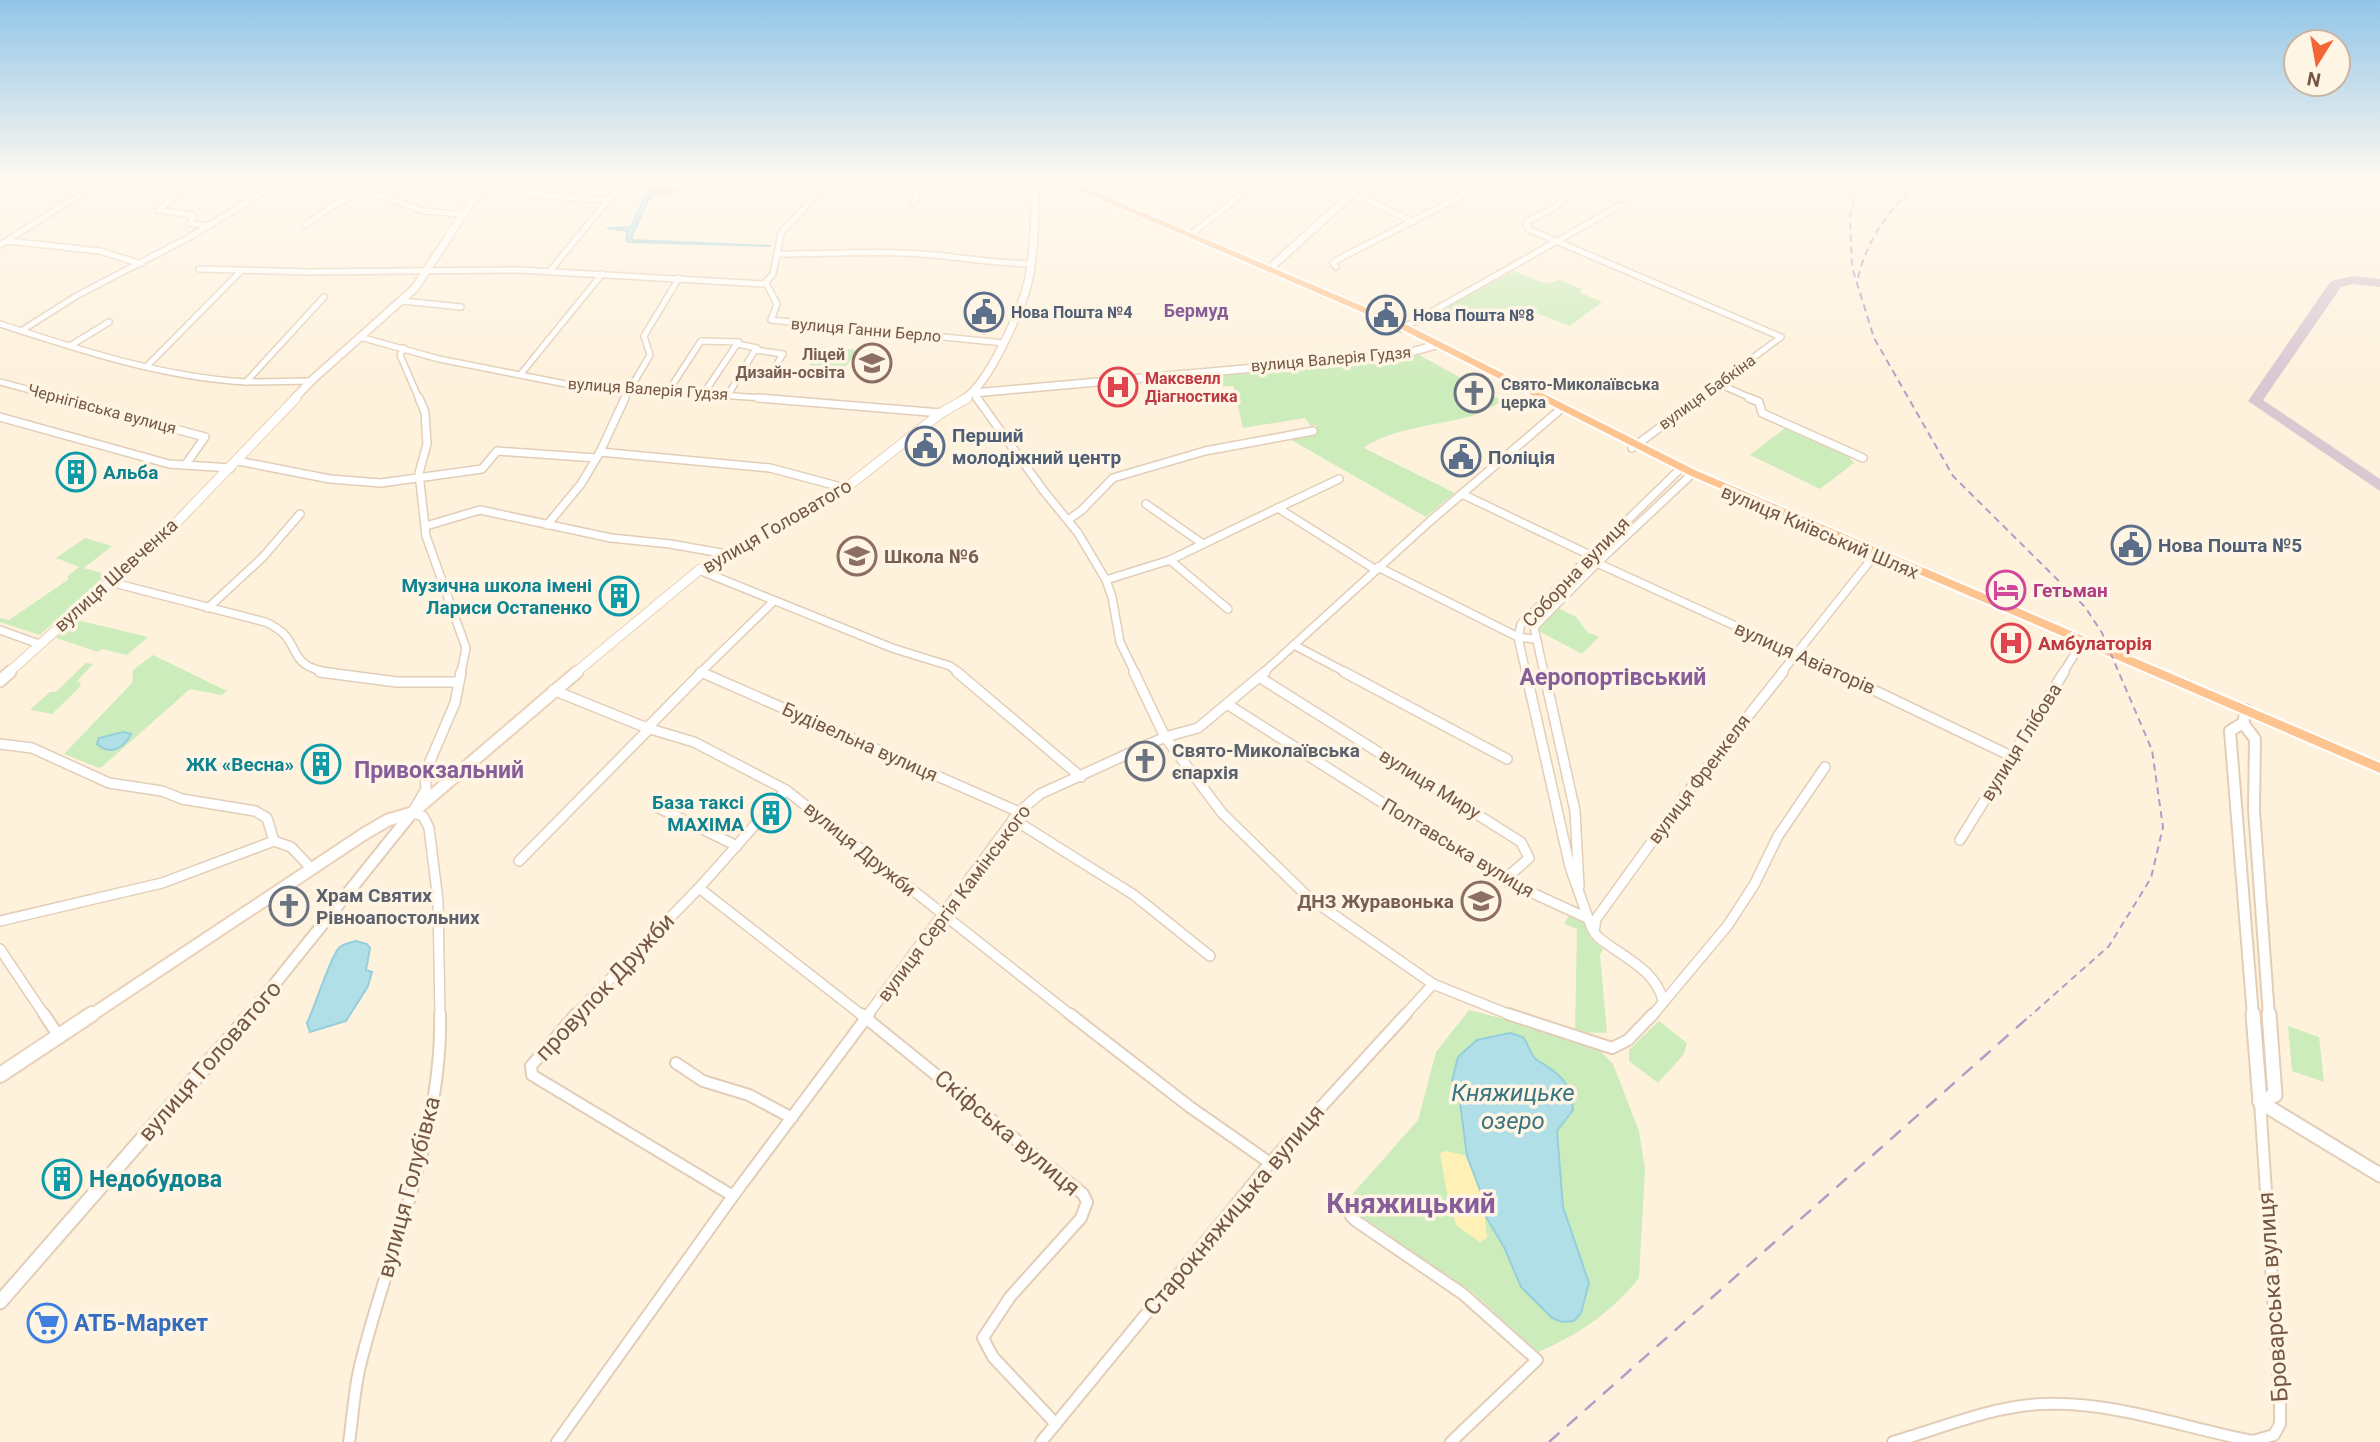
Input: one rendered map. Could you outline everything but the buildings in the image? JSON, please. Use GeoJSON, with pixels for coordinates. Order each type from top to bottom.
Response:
{"type":"FeatureCollection","features":[{"type":"Feature","properties":{"kind":"highway","name":"вулиця Київський Шлях"},"geometry":{"type":"LineString","coordinates":[[1216,246],[1403,328],[1686,472],[2245,716],[2380,768]]}},
{"type":"Feature","properties":{"kind":"highway","name":"вулиця Київський Шлях"},"geometry":{"type":"LineString","coordinates":[[1875,554],[2380,775]]}},
{"type":"Feature","properties":{"kind":"main road","name":"вулиця Шевченка"},"geometry":{"type":"LineString","coordinates":[[0,681],[235,465],[311,381],[402,301],[428,270],[442,246]]}},
{"type":"Feature","properties":{"kind":"main road","name":"вулиця Головатого"},"geometry":{"type":"LineString","coordinates":[[0,1075],[388,820],[412,813],[553,690],[699,570],[845,488],[941,413],[974,393],[1003,343],[1027,284],[1031,246]]}},
{"type":"Feature","properties":{"kind":"street"},"geometry":{"type":"LineString","coordinates":[[65,246],[100,251],[141,264]]}},
{"type":"Feature","properties":{"kind":"street"},"geometry":{"type":"LineString","coordinates":[[21,331],[78,295],[173,246]]}},
{"type":"Feature","properties":{"kind":"street"},"geometry":{"type":"LineString","coordinates":[[550,271],[569,246]]}},
{"type":"Feature","properties":{"kind":"street"},"geometry":{"type":"LineString","coordinates":[[199,268],[421,272],[550,271],[766,284],[773,274],[778,246]]}},
{"type":"Feature","properties":{"kind":"street"},"geometry":{"type":"LineString","coordinates":[[1269,269],[1294,246]]}},
{"type":"Feature","properties":{"kind":"street"},"geometry":{"type":"LineString","coordinates":[[1336,267],[1333,263],[1337,260],[1364,246]]}},
{"type":"Feature","properties":{"kind":"street"},"geometry":{"type":"LineString","coordinates":[[1403,328],[1549,246]]}},
{"type":"Feature","properties":{"kind":"street","name":"вулиця Бабкіна"},"geometry":{"type":"LineString","coordinates":[[1567,246],[1781,337],[1634,446]]}},
{"type":"Feature","properties":{"kind":"street"},"geometry":{"type":"LineString","coordinates":[[777,254],[898,253],[934,255],[985,263],[1029,264]]}},
{"type":"Feature","properties":{"kind":"street"},"geometry":{"type":"LineString","coordinates":[[147,366],[242,270]]}},
{"type":"Feature","properties":{"kind":"street"},"geometry":{"type":"LineString","coordinates":[[520,375],[603,274]]}},
{"type":"Feature","properties":{"kind":"street"},"geometry":{"type":"LineString","coordinates":[[547,525],[581,484],[598,455],[629,388],[650,355],[644,336],[679,278]]}},
{"type":"Feature","properties":{"kind":"street","name":"вулиця Ганни Берло"},"geometry":{"type":"LineString","coordinates":[[766,284],[776,304],[771,320],[1003,343]]}},
{"type":"Feature","properties":{"kind":"street"},"geometry":{"type":"LineString","coordinates":[[246,382],[324,297]]}},
{"type":"Feature","properties":{"kind":"street"},"geometry":{"type":"LineString","coordinates":[[402,301],[461,307]]}},
{"type":"Feature","properties":{"kind":"street"},"geometry":{"type":"LineString","coordinates":[[70,346],[109,323]]}},
{"type":"Feature","properties":{"kind":"street"},"geometry":{"type":"LineString","coordinates":[[0,324],[70,346],[213,380],[311,381]]}},
{"type":"Feature","properties":{"kind":"street","name":"вулиця Валерія Гудзя"},"geometry":{"type":"LineString","coordinates":[[360,337],[576,386],[669,390],[941,413]]}},
{"type":"Feature","properties":{"kind":"street"},"geometry":{"type":"LineString","coordinates":[[669,390],[701,341],[739,342],[737,344]]}},
{"type":"Feature","properties":{"kind":"street"},"geometry":{"type":"LineString","coordinates":[[728,395],[758,346],[737,344]]}},
{"type":"Feature","properties":{"kind":"street"},"geometry":{"type":"LineString","coordinates":[[704,393],[737,344]]}},
{"type":"Feature","properties":{"kind":"street","name":"вулиця Валерія Гудзя"},"geometry":{"type":"LineString","coordinates":[[974,393],[1402,355],[1434,346]]}},
{"type":"Feature","properties":{"kind":"street"},"geometry":{"type":"LineString","coordinates":[[404,348],[400,355],[425,412],[427,444],[419,477],[426,536],[466,648],[456,703],[425,773],[426,789],[412,813]]}},
{"type":"Feature","properties":{"kind":"street"},"geometry":{"type":"LineString","coordinates":[[755,350],[783,354],[772,372]]}},
{"type":"Feature","properties":{"kind":"street","name":"Чернігівська вулиця"},"geometry":{"type":"LineString","coordinates":[[0,382],[205,437],[205,440],[188,458],[186,464],[169,464],[0,417]]}},
{"type":"Feature","properties":{"kind":"street"},"geometry":{"type":"LineString","coordinates":[[1719,384],[1759,402],[1762,414],[1863,458]]}},
{"type":"Feature","properties":{"kind":"street"},"geometry":{"type":"LineString","coordinates":[[974,393],[1043,490],[1068,520],[1106,580],[1112,597],[1120,642],[1165,737],[1222,813],[1307,896],[1433,984],[1491,1008],[1606,1048],[1616,1047],[1628,1040],[1658,1009],[1728,925],[1754,885],[1778,836],[1825,767]]}},
{"type":"Feature","properties":{"kind":"street","name":"вулиця Сергія Камінського"},"geometry":{"type":"LineString","coordinates":[[557,1442],[733,1196],[1016,816],[1040,794],[1165,737],[1198,728],[1259,677],[1377,568],[1561,410]]}},
{"type":"Feature","properties":{"kind":"street"},"geometry":{"type":"LineString","coordinates":[[1068,520],[1082,510],[1113,478],[1205,452],[1313,431]]}},
{"type":"Feature","properties":{"kind":"street"},"geometry":{"type":"LineString","coordinates":[[186,464],[235,465],[373,483],[412,481],[419,477],[482,469],[497,451],[598,455],[770,468],[845,488]]}},
{"type":"Feature","properties":{"kind":"street","name":"Соборна вулиця"},"geometry":{"type":"LineString","coordinates":[[1594,932],[1580,900],[1542,751],[1518,637],[1521,624],[1590,555],[1686,472]]}},
{"type":"Feature","properties":{"kind":"street","name":"Соборна вулиця"},"geometry":{"type":"LineString","coordinates":[[1580,900],[1575,811],[1534,627],[1686,472]]}},
{"type":"Feature","properties":{"kind":"street"},"geometry":{"type":"LineString","coordinates":[[1106,580],[1170,560],[1339,479]]}},
{"type":"Feature","properties":{"kind":"street","name":"вулиця Авіаторів"},"geometry":{"type":"LineString","coordinates":[[1462,494],[1590,555],[1598,562],[1789,652],[1797,653],[2011,756]]}},
{"type":"Feature","properties":{"kind":"street"},"geometry":{"type":"LineString","coordinates":[[1146,504],[1203,544]]}},
{"type":"Feature","properties":{"kind":"street"},"geometry":{"type":"LineString","coordinates":[[1278,508],[1377,568],[1518,637],[1535,639]]}},
{"type":"Feature","properties":{"kind":"street"},"geometry":{"type":"LineString","coordinates":[[426,526],[480,510],[611,538],[670,544],[727,554]]}},
{"type":"Feature","properties":{"kind":"street"},"geometry":{"type":"LineString","coordinates":[[208,608],[263,556],[300,514]]}},
{"type":"Feature","properties":{"kind":"street","name":"вулиця Френкеля"},"geometry":{"type":"LineString","coordinates":[[1594,932],[1593,924],[1605,905],[1687,793],[1875,554]]}},
{"type":"Feature","properties":{"kind":"street"},"geometry":{"type":"LineString","coordinates":[[1170,560],[1228,609]]}},
{"type":"Feature","properties":{"kind":"street"},"geometry":{"type":"LineString","coordinates":[[699,570],[892,648],[950,666],[1080,777]]}},
{"type":"Feature","properties":{"kind":"street"},"geometry":{"type":"LineString","coordinates":[[110,582],[265,622],[284,631],[292,644],[297,662],[304,668],[397,682],[458,682]]}},
{"type":"Feature","properties":{"kind":"street"},"geometry":{"type":"LineString","coordinates":[[519,861],[701,672],[774,601]]}},
{"type":"Feature","properties":{"kind":"street"},"geometry":{"type":"LineString","coordinates":[[0,630],[39,644]]}},
{"type":"Feature","properties":{"kind":"street","name":"вулиця Глібова"},"geometry":{"type":"LineString","coordinates":[[1961,840],[2081,644]]}},
{"type":"Feature","properties":{"kind":"street"},"geometry":{"type":"LineString","coordinates":[[1294,645],[1507,759]]}},
{"type":"Feature","properties":{"kind":"street","name":"Будівельна вулиця"},"geometry":{"type":"LineString","coordinates":[[701,672],[1016,816],[1134,895],[1209,956]]}},
{"type":"Feature","properties":{"kind":"street","name":"вулиця Миру"},"geometry":{"type":"LineString","coordinates":[[1259,677],[1521,842],[1529,858],[1504,880]]}},
{"type":"Feature","properties":{"kind":"street","name":"вулиця Дружби"},"geometry":{"type":"LineString","coordinates":[[553,690],[648,729],[694,742],[786,790],[1190,1107],[1270,1163]]}},
{"type":"Feature","properties":{"kind":"street","name":"Полтавська вулиця"},"geometry":{"type":"LineString","coordinates":[[1227,704],[1504,880],[1587,918]]}},
{"type":"Feature","properties":{"kind":"street"},"geometry":{"type":"LineString","coordinates":[[2245,716],[2255,739],[2254,810],[2275,1095],[2260,1102]]}},
{"type":"Feature","properties":{"kind":"street","name":"Броварська вулиця"},"geometry":{"type":"LineString","coordinates":[[1893,1442],[2042,1404],[2087,1406],[2253,1441],[2274,1436],[2280,1424],[2260,1102],[2230,731],[2245,716]]}},
{"type":"Feature","properties":{"kind":"street"},"geometry":{"type":"LineString","coordinates":[[0,744],[32,748],[109,783],[162,791],[182,799],[255,811],[267,818],[274,841]]}},
{"type":"Feature","properties":{"kind":"street","name":"провулок Дружби"},"geometry":{"type":"LineString","coordinates":[[733,1196],[532,1075],[531,1066],[563,1027],[699,888],[786,790]]}},
{"type":"Feature","properties":{"kind":"street"},"geometry":{"type":"LineString","coordinates":[[657,807],[737,846]]}},
{"type":"Feature","properties":{"kind":"street","name":"вулиця Головатого"},"geometry":{"type":"LineString","coordinates":[[0,1302],[263,1000],[412,813]]}},
{"type":"Feature","properties":{"kind":"street","name":"вулиця Голубівка"},"geometry":{"type":"LineString","coordinates":[[349,1442],[360,1365],[434,1105],[441,1040],[438,901],[429,828],[423,816],[412,813]]}},
{"type":"Feature","properties":{"kind":"street"},"geometry":{"type":"LineString","coordinates":[[0,921],[162,883],[274,841],[283,841],[295,849],[312,869]]}},
{"type":"Feature","properties":{"kind":"street","name":"Скіфська вулиця"},"geometry":{"type":"LineString","coordinates":[[699,888],[866,1018],[1083,1194],[1087,1202],[1081,1218],[996,1316],[983,1336],[984,1346],[993,1357],[1056,1424]]}},
{"type":"Feature","properties":{"kind":"street"},"geometry":{"type":"LineString","coordinates":[[1594,932],[1605,944],[1655,979],[1663,1000]]}},
{"type":"Feature","properties":{"kind":"street"},"geometry":{"type":"LineString","coordinates":[[0,949],[58,1035]]}},
{"type":"Feature","properties":{"kind":"street","name":"Старокняжицька вулиця"},"geometry":{"type":"LineString","coordinates":[[1045,1441],[1056,1424],[1270,1163],[1433,984]]}},
{"type":"Feature","properties":{"kind":"street"},"geometry":{"type":"LineString","coordinates":[[676,1063],[703,1081],[749,1095],[792,1118]]}},
{"type":"Feature","properties":{"kind":"street"},"geometry":{"type":"LineString","coordinates":[[2260,1102],[2380,1175]]}},
{"type":"Feature","properties":{"kind":"street"},"geometry":{"type":"LineString","coordinates":[[1352,1212],[1351,1216],[1356,1221],[1480,1308],[1537,1360],[1451,1442]]}},
{"type":"Feature","properties":{"kind":"green space"},"geometry":{"type":"Polygon","coordinates":[[[1514,271],[1546,284],[1559,280],[1582,289],[1579,292],[1602,302],[1570,326],[1519,309],[1498,311],[1488,315],[1493,320],[1474,322],[1445,307],[1514,271]]]}},
{"type":"Feature","properties":{"kind":"green space"},"geometry":{"type":"Polygon","coordinates":[[[819,347],[859,350],[840,373],[808,370],[819,347]]]}},
{"type":"Feature","properties":{"kind":"green space"},"geometry":{"type":"Polygon","coordinates":[[[1419,355],[1503,401],[1472,416],[1386,436],[1364,448],[1455,493],[1426,517],[1286,437],[1322,424],[1311,426],[1305,418],[1243,428],[1233,386],[1201,387],[1209,372],[1419,355]]]}},
{"type":"Feature","properties":{"kind":"green space"},"geometry":{"type":"Polygon","coordinates":[[[1785,428],[1832,446],[1854,463],[1820,489],[1750,455],[1785,428]]]}},
{"type":"Feature","properties":{"kind":"green space"},"geometry":{"type":"Polygon","coordinates":[[[85,538],[112,546],[84,568],[108,575],[40,635],[0,622],[0,618],[9,620],[69,579],[67,577],[79,567],[56,558],[85,538]]]}},
{"type":"Feature","properties":{"kind":"green space"},"geometry":{"type":"Polygon","coordinates":[[[1558,608],[1576,617],[1587,632],[1599,637],[1582,654],[1537,630],[1558,608]]]}},
{"type":"Feature","properties":{"kind":"green space"},"geometry":{"type":"Polygon","coordinates":[[[77,620],[148,637],[127,655],[102,649],[98,652],[56,638],[77,620]]]}},
{"type":"Feature","properties":{"kind":"green space"},"geometry":{"type":"Polygon","coordinates":[[[153,655],[227,691],[221,695],[190,689],[99,768],[64,754],[132,683],[133,670],[153,655]]]}},
{"type":"Feature","properties":{"kind":"green space"},"geometry":{"type":"Polygon","coordinates":[[[86,663],[93,664],[77,681],[81,682],[79,688],[52,714],[30,710],[50,692],[56,692],[86,663]]]}},
{"type":"Feature","properties":{"kind":"green space"},"geometry":{"type":"Polygon","coordinates":[[[1570,914],[1583,921],[1590,938],[1603,949],[1600,955],[1607,1033],[1575,1032],[1577,929],[1564,924],[1570,914]]]}},
{"type":"Feature","properties":{"kind":"green space"},"geometry":{"type":"Polygon","coordinates":[[[1469,1010],[1524,1024],[1601,1052],[1613,1064],[1639,1131],[1645,1169],[1639,1278],[1618,1301],[1593,1321],[1538,1352],[1472,1292],[1357,1215],[1360,1206],[1349,1198],[1418,1120],[1436,1052],[1469,1010]]]}},
{"type":"Feature","properties":{"kind":"green space"},"geometry":{"type":"Polygon","coordinates":[[[1659,1021],[1687,1043],[1684,1054],[1658,1083],[1629,1061],[1629,1050],[1659,1021]]]}},
{"type":"Feature","properties":{"kind":"green space"},"geometry":{"type":"Polygon","coordinates":[[[2288,1026],[2319,1037],[2324,1082],[2292,1071],[2288,1026]]]}},
{"type":"Feature","properties":{"kind":"sand"},"geometry":{"type":"Polygon","coordinates":[[[1447,1151],[1467,1156],[1483,1198],[1487,1238],[1480,1242],[1457,1226],[1449,1205],[1440,1153],[1447,1151]]]}},
{"type":"Feature","properties":{"kind":"water"},"geometry":{"type":"Polygon","coordinates":[[[123,732],[131,734],[125,743],[116,749],[102,748],[97,744],[99,738],[123,732]]]}},
{"type":"Feature","properties":{"kind":"water"},"geometry":{"type":"Polygon","coordinates":[[[356,941],[367,944],[370,948],[366,970],[372,972],[368,986],[346,1021],[310,1032],[307,1023],[336,952],[340,947],[356,941]]]}},
{"type":"Feature","properties":{"kind":"water","name":"Княжицьке озеро"},"geometry":{"type":"Polygon","coordinates":[[[1510,1033],[1523,1037],[1535,1058],[1562,1079],[1572,1100],[1573,1110],[1557,1131],[1563,1207],[1589,1283],[1581,1313],[1574,1321],[1562,1322],[1552,1318],[1521,1287],[1504,1247],[1486,1217],[1483,1198],[1467,1156],[1460,1102],[1452,1081],[1458,1057],[1477,1040],[1510,1033]]]}},
{"type":"Feature","properties":{"kind":"taxiway"},"geometry":{"type":"LineString","coordinates":[[2380,283],[2353,280],[2336,284],[2255,401],[2380,486]]}},
{"type":"Feature","properties":{"kind":"railway"},"geometry":{"type":"LineString","coordinates":[[1851,246],[1852,267],[1874,338],[1953,476],[2085,607],[2102,633],[2152,750],[2163,827],[2151,878],[2109,946],[2030,1016]]}},
{"type":"Feature","properties":{"kind":"railway"},"geometry":{"type":"LineString","coordinates":[[1858,278],[1869,246]]}},
{"type":"Feature","properties":{"kind":"railway"},"geometry":{"type":"LineString","coordinates":[[1549,1442],[2032,1014]]}},
{"type":"Feature","properties":{"kind":"place","name":"Нова Пошта №4"},"geometry":{"type":"Point","coordinates":[984,312]}},
{"type":"Feature","properties":{"kind":"place","name":"Нова Пошта №8"},"geometry":{"type":"Point","coordinates":[1386,315]}},
{"type":"Feature","properties":{"kind":"place","name":"Ліцей Дизайн-освіта"},"geometry":{"type":"Point","coordinates":[872,363]}},
{"type":"Feature","properties":{"kind":"place","name":"Максвелл Діагностика"},"geometry":{"type":"Point","coordinates":[1118,387]}},
{"type":"Feature","properties":{"kind":"place","name":"Свято-Миколаївська церка"},"geometry":{"type":"Point","coordinates":[1474,393]}},
{"type":"Feature","properties":{"kind":"place","name":"Перший молодіжний центр"},"geometry":{"type":"Point","coordinates":[925,446]}},
{"type":"Feature","properties":{"kind":"place","name":"Поліція"},"geometry":{"type":"Point","coordinates":[1461,457]}},
{"type":"Feature","properties":{"kind":"place","name":"Альба"},"geometry":{"type":"Point","coordinates":[76,472]}},
{"type":"Feature","properties":{"kind":"place","name":"Нова Пошта №5"},"geometry":{"type":"Point","coordinates":[2131,545]}},
{"type":"Feature","properties":{"kind":"place","name":"Школа №6"},"geometry":{"type":"Point","coordinates":[857,556]}},
{"type":"Feature","properties":{"kind":"place","name":"Гетьман"},"geometry":{"type":"Point","coordinates":[2006,590]}},
{"type":"Feature","properties":{"kind":"place","name":"Музична школа імені Лариси Остапенко"},"geometry":{"type":"Point","coordinates":[619,596]}},
{"type":"Feature","properties":{"kind":"place","name":"Амбулаторія"},"geometry":{"type":"Point","coordinates":[2011,643]}},
{"type":"Feature","properties":{"kind":"place","name":"Свято-Миколаївська єпархія"},"geometry":{"type":"Point","coordinates":[1145,761]}},
{"type":"Feature","properties":{"kind":"place","name":"ЖК «Весна»"},"geometry":{"type":"Point","coordinates":[321,764]}},
{"type":"Feature","properties":{"kind":"place","name":"База таксі MAXIMA"},"geometry":{"type":"Point","coordinates":[771,813]}},
{"type":"Feature","properties":{"kind":"place","name":"ДНЗ Журавонька"},"geometry":{"type":"Point","coordinates":[1481,901]}},
{"type":"Feature","properties":{"kind":"place","name":"Храм Святих Рівноапостольних"},"geometry":{"type":"Point","coordinates":[289,906]}},
{"type":"Feature","properties":{"kind":"place","name":"Недобудова"},"geometry":{"type":"Point","coordinates":[62,1179]}},
{"type":"Feature","properties":{"kind":"place","name":"АТБ-Маркет"},"geometry":{"type":"Point","coordinates":[47,1323]}},
{"type":"Feature","properties":{"kind":"district","name":"Бермуд"},"geometry":{"type":"Point","coordinates":[1196,310]}},
{"type":"Feature","properties":{"kind":"district","name":"Аеропортівський"},"geometry":{"type":"Point","coordinates":[1613,677]}},
{"type":"Feature","properties":{"kind":"district","name":"Привокзальний"},"geometry":{"type":"Point","coordinates":[439,770]}},
{"type":"Feature","properties":{"kind":"district","name":"Княжицький"},"geometry":{"type":"Point","coordinates":[1411,1203]}}]}
